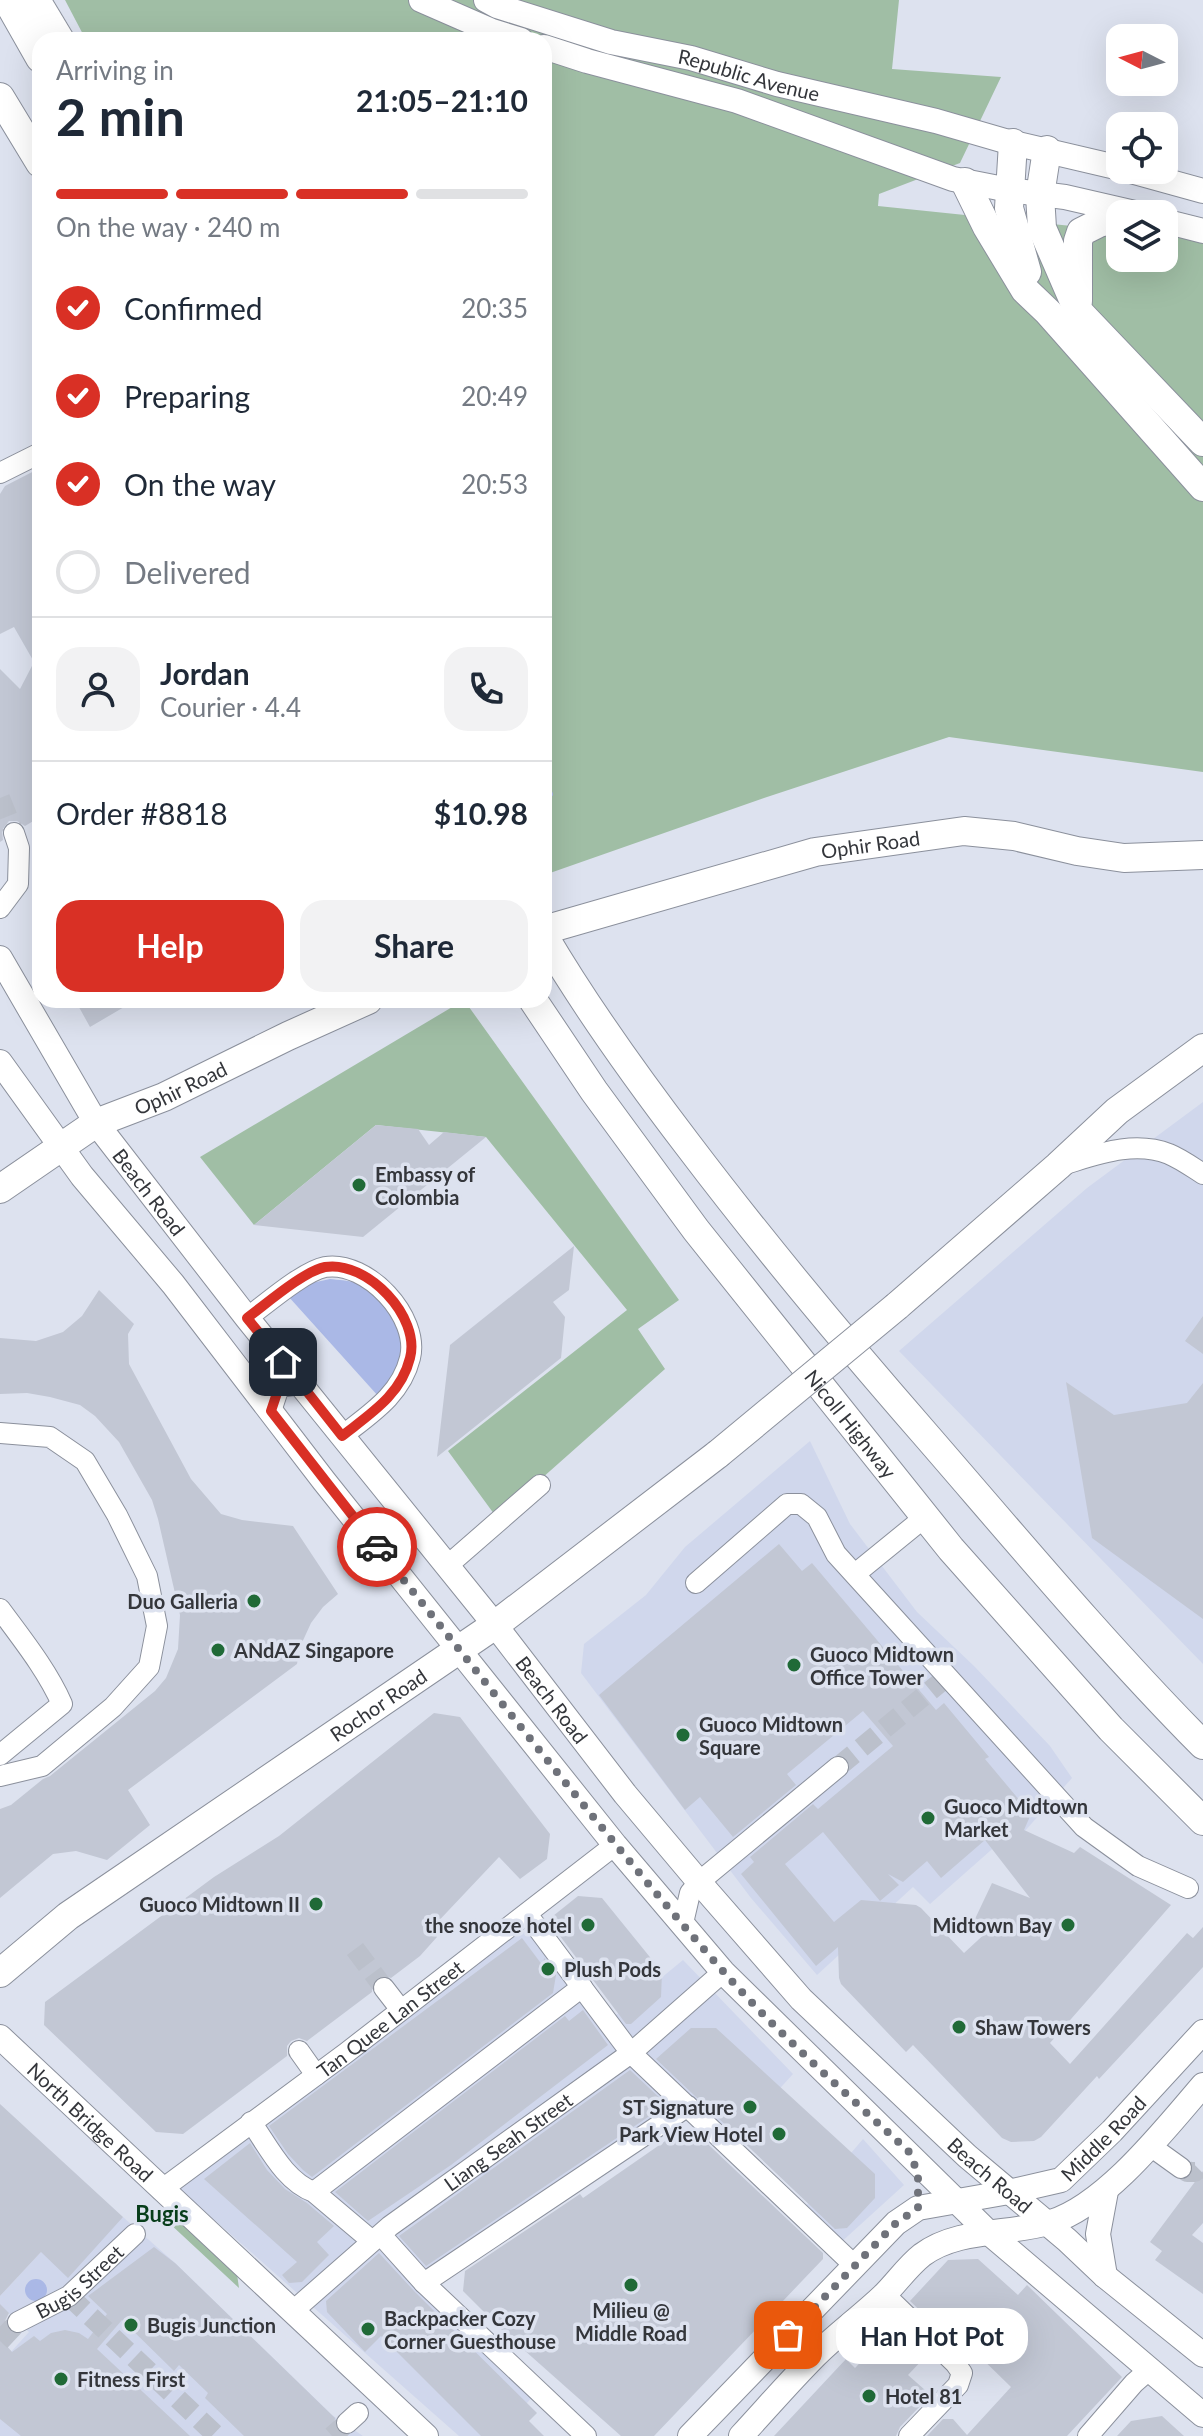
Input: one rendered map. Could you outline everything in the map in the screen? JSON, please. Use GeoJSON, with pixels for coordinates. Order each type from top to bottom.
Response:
{"type":"FeatureCollection","features":[{"type":"Feature","properties":{"kind":"highway"},"geometry":{"type":"LineString","coordinates":[[7,0],[32,44]]}},
{"type":"Feature","properties":{"kind":"highway"},"geometry":{"type":"LineString","coordinates":[[36,0],[55,32]]}},
{"type":"Feature","properties":{"kind":"highway"},"geometry":{"type":"LineString","coordinates":[[0,97],[32,150]]}},
{"type":"Feature","properties":{"kind":"highway"},"geometry":{"type":"LineString","coordinates":[[1013,143],[1009,190],[1011,218],[1033,287],[1048,312]]}},
{"type":"Feature","properties":{"kind":"highway"},"geometry":{"type":"LineString","coordinates":[[1047,150],[1040,195],[1042,228],[1078,311],[1203,442]]}},
{"type":"Feature","properties":{"kind":"highway"},"geometry":{"type":"LineString","coordinates":[[965,182],[987,227],[1025,290],[1203,487]]}},
{"type":"Feature","properties":{"kind":"highway"},"geometry":{"type":"LineString","coordinates":[[1078,311],[1078,241],[1081,232],[1106,221]]}},
{"type":"Feature","properties":{"kind":"highway","name":"Ophir Road"},"geometry":{"type":"LineString","coordinates":[[552,931],[815,852],[964,831],[992,832],[1124,858],[1203,855]]}},
{"type":"Feature","properties":{"kind":"highway"},"geometry":{"type":"LineString","coordinates":[[552,947],[615,1047],[783,1267],[1022,1548],[1203,1745]]}},
{"type":"Feature","properties":{"kind":"highway","name":"Ophir Road"},"geometry":{"type":"LineString","coordinates":[[0,1189],[96,1123],[164,1097],[350,1008]]}},
{"type":"Feature","properties":{"kind":"highway","name":"Nicoll Highway"},"geometry":{"type":"LineString","coordinates":[[536,1008],[696,1230],[925,1517],[1111,1729],[1203,1821]]}},
{"type":"Feature","properties":{"kind":"highway","name":"Rochor Road"},"geometry":{"type":"LineString","coordinates":[[0,1973],[68,1916],[495,1625],[718,1454],[897,1306],[1117,1111],[1203,1048]]}},
{"type":"Feature","properties":{"kind":"main road"},"geometry":{"type":"LineString","coordinates":[[421,0],[495,32]]}},
{"type":"Feature","properties":{"kind":"main road","name":"Republic Avenue"},"geometry":{"type":"LineString","coordinates":[[486,0],[611,42],[691,58],[777,84],[1106,165]]}},
{"type":"Feature","properties":{"kind":"main road","name":"Republic Avenue"},"geometry":{"type":"LineString","coordinates":[[552,50],[737,101],[965,182],[1065,197],[1106,207]]}},
{"type":"Feature","properties":{"kind":"main road"},"geometry":{"type":"LineString","coordinates":[[1178,184],[1203,191]]}},
{"type":"Feature","properties":{"kind":"main road"},"geometry":{"type":"LineString","coordinates":[[1178,225],[1203,231]]}},
{"type":"Feature","properties":{"kind":"main road","name":"Beach Road"},"geometry":{"type":"LineString","coordinates":[[0,958],[32,1001]]}},
{"type":"Feature","properties":{"kind":"main road","name":"Beach Road"},"geometry":{"type":"LineString","coordinates":[[36,1008],[96,1123],[247,1318],[495,1625],[625,1794],[699,1882],[801,1999],[967,2156],[1105,2276],[1203,2355]]}},
{"type":"Feature","properties":{"kind":"main road","name":"Beach Road"},"geometry":{"type":"LineString","coordinates":[[0,1062],[60,1147],[173,1284],[324,1481],[615,1845],[723,1972],[988,2232],[1203,2415]]}},
{"type":"Feature","properties":{"kind":"main road","name":"Middle Road"},"geometry":{"type":"LineString","coordinates":[[690,2436],[896,2223],[918,2208],[1061,2180],[1112,2131],[1203,2032]]}},
{"type":"Feature","properties":{"kind":"main road","name":"North Bridge Road"},"geometry":{"type":"LineString","coordinates":[[0,2037],[426,2436]]}},
{"type":"Feature","properties":{"kind":"main road","name":"Middle Road"},"geometry":{"type":"LineString","coordinates":[[741,2436],[816,2355],[884,2294],[921,2255],[948,2243],[988,2232],[1047,2224],[1082,2209],[1106,2191],[1203,2085]]}},
{"type":"Feature","properties":{"kind":"main road"},"geometry":{"type":"LineString","coordinates":[[909,2152],[918,2173],[918,2208]]}},
{"type":"Feature","properties":{"kind":"main road"},"geometry":{"type":"LineString","coordinates":[[1105,2276],[1098,2234],[1106,2191]]}},
{"type":"Feature","properties":{"kind":"street"},"geometry":{"type":"LineString","coordinates":[[0,473],[32,457]]}},
{"type":"Feature","properties":{"kind":"street"},"geometry":{"type":"LineString","coordinates":[[0,908],[18,884],[19,848],[14,833]]}},
{"type":"Feature","properties":{"kind":"street"},"geometry":{"type":"LineString","coordinates":[[1058,1166],[1124,1148],[1169,1154],[1203,1174]]}},
{"type":"Feature","properties":{"kind":"street"},"geometry":{"type":"LineString","coordinates":[[247,1318],[305,1275],[321,1267],[354,1269],[383,1290],[405,1319],[412,1339],[410,1359],[400,1383],[386,1402],[342,1436]]}},
{"type":"Feature","properties":{"kind":"street"},"geometry":{"type":"LineString","coordinates":[[271,1411],[279,1387],[301,1384]]}},
{"type":"Feature","properties":{"kind":"street"},"geometry":{"type":"LineString","coordinates":[[0,1433],[50,1437],[85,1461],[117,1515],[147,1576],[157,1626],[149,1667],[113,1707],[42,1766],[0,1776]]}},
{"type":"Feature","properties":{"kind":"street"},"geometry":{"type":"LineString","coordinates":[[447,1566],[540,1485]]}},
{"type":"Feature","properties":{"kind":"street"},"geometry":{"type":"LineString","coordinates":[[696,1583],[787,1504],[801,1504],[817,1517],[836,1554],[1084,1827],[1138,1866],[1188,1888]]}},
{"type":"Feature","properties":{"kind":"street"},"geometry":{"type":"LineString","coordinates":[[855,1574],[925,1517]]}},
{"type":"Feature","properties":{"kind":"street"},"geometry":{"type":"LineString","coordinates":[[0,1609],[28,1646],[62,1704],[0,1755]]}},
{"type":"Feature","properties":{"kind":"street"},"geometry":{"type":"LineString","coordinates":[[683,1923],[690,1893],[699,1882],[838,1767]]}},
{"type":"Feature","properties":{"kind":"street","name":"Tan Quee Lan Street"},"geometry":{"type":"LineString","coordinates":[[161,2190],[615,1845]]}},
{"type":"Feature","properties":{"kind":"street"},"geometry":{"type":"LineString","coordinates":[[527,1914],[631,2053],[855,2266]]}},
{"type":"Feature","properties":{"kind":"street","name":"Liang Seah Street"},"geometry":{"type":"LineString","coordinates":[[293,2311],[376,2238],[631,2053],[723,1972]]}},
{"type":"Feature","properties":{"kind":"street"},"geometry":{"type":"LineString","coordinates":[[314,2192],[582,1987]]}},
{"type":"Feature","properties":{"kind":"street"},"geometry":{"type":"LineString","coordinates":[[384,1988],[401,2010]]}},
{"type":"Feature","properties":{"kind":"street"},"geometry":{"type":"LineString","coordinates":[[299,2051],[316,2075]]}},
{"type":"Feature","properties":{"kind":"street"},"geometry":{"type":"LineString","coordinates":[[424,2283],[688,2106]]}},
{"type":"Feature","properties":{"kind":"street"},"geometry":{"type":"LineString","coordinates":[[251,2122],[294,2181],[376,2238],[586,2436]]}},
{"type":"Feature","properties":{"kind":"street"},"geometry":{"type":"LineString","coordinates":[[1149,2145],[1181,2168]]}},
{"type":"Feature","properties":{"kind":"street","name":"Bugis Street"},"geometry":{"type":"LineString","coordinates":[[18,2322],[69,2296],[135,2234]]}},
{"type":"Feature","properties":{"kind":"street"},"geometry":{"type":"LineString","coordinates":[[884,2294],[962,2373],[958,2385],[909,2436]]}},
{"type":"Feature","properties":{"kind":"street"},"geometry":{"type":"LineString","coordinates":[[1088,2436],[1150,2369]]}},
{"type":"Feature","properties":{"kind":"shaded area"},"geometry":{"type":"Polygon","coordinates":[[[1203,1102],[1203,1664],[899,1351],[1087,1188],[1203,1102]]]}},
{"type":"Feature","properties":{"kind":"shaded area"},"geometry":{"type":"Polygon","coordinates":[[[810,1441],[850,1524],[917,1612],[974,1666],[1050,1746],[1072,1778],[1024,1832],[1016,1828],[930,1904],[913,1887],[817,1975],[751,1898],[581,1673],[584,1644],[646,1595],[685,1547],[810,1441]]]}},
{"type":"Feature","properties":{"kind":"shaded area"},"geometry":{"type":"Polygon","coordinates":[[[529,1925],[604,2025],[683,1960],[793,2074],[732,2141],[804,2208],[863,2139],[904,2185],[838,2245],[681,2102],[418,2280],[534,2395],[498,2436],[459,2436],[175,2185],[529,1925]]]}},
{"type":"Feature","properties":{"kind":"shaded area","name":"Bugis Junction"},"geometry":{"type":"Polygon","coordinates":[[[123,2217],[332,2415],[363,2436],[0,2436],[0,2364],[29,2332],[0,2305],[0,2296],[41,2252],[123,2217]]]}},
{"type":"Feature","properties":{"kind":"green space"},"geometry":{"type":"Polygon","coordinates":[[[65,0],[899,0],[892,69],[1001,77],[960,163],[879,194],[878,206],[1106,230],[1106,272],[1178,272],[1178,236],[1203,239],[1203,772],[949,737],[552,872],[552,32],[82,32],[65,0]]]}},
{"type":"Feature","properties":{"kind":"green space"},"geometry":{"type":"Polygon","coordinates":[[[451,1008],[470,1008],[679,1300],[638,1329],[665,1369],[497,1518],[448,1451],[627,1310],[486,1137],[376,1125],[254,1225],[200,1157],[451,1008]]]}},
{"type":"Feature","properties":{"kind":"green space"},"geometry":{"type":"Polygon","coordinates":[[[181,2207],[237,2274],[239,2288],[168,2222],[181,2207]]]}},
{"type":"Feature","properties":{"kind":"water"},"geometry":{"type":"Polygon","coordinates":[[[330,1279],[352,1282],[368,1289],[379,1298],[396,1322],[400,1335],[400,1363],[393,1380],[379,1397],[288,1296],[307,1284],[330,1279]]]}},
{"type":"Feature","properties":{"kind":"water"},"geometry":{"type":"Polygon","coordinates":[[[32,2279],[40,2279],[47,2290],[40,2301],[32,2301],[25,2294],[25,2286],[32,2279]]]}},
{"type":"Feature","properties":{"kind":"building"},"geometry":{"type":"Polygon","coordinates":[[[32,472],[32,658],[14,627],[0,634],[0,494],[5,486],[32,472]]]}},
{"type":"Feature","properties":{"kind":"building"},"geometry":{"type":"Polygon","coordinates":[[[32,666],[32,822],[25,826],[9,821],[2,830],[3,840],[0,842],[0,669],[20,689],[32,666]]]}},
{"type":"Feature","properties":{"kind":"building"},"geometry":{"type":"Polygon","coordinates":[[[79,1008],[122,1008],[90,1027],[79,1008]]]}},
{"type":"Feature","properties":{"kind":"building"},"geometry":{"type":"Polygon","coordinates":[[[376,1125],[418,1129],[429,1145],[444,1132],[486,1137],[363,1237],[254,1225],[376,1125]]]}},
{"type":"Feature","properties":{"kind":"building"},"geometry":{"type":"Polygon","coordinates":[[[574,1246],[569,1290],[553,1302],[565,1317],[561,1358],[437,1457],[450,1345],[574,1246]]]}},
{"type":"Feature","properties":{"kind":"building","name":"Duo Galleria"},"geometry":{"type":"Polygon","coordinates":[[[99,1290],[134,1324],[128,1334],[129,1364],[191,1479],[221,1514],[242,1520],[293,1526],[338,1594],[311,1623],[300,1647],[297,1664],[128,1790],[150,1825],[107,1860],[76,1851],[53,1854],[0,1898],[0,1809],[11,1805],[50,1776],[155,1691],[166,1678],[178,1649],[180,1615],[158,1519],[152,1500],[119,1442],[80,1405],[27,1393],[0,1394],[0,1338],[36,1341],[63,1332],[82,1316],[99,1290]]]}},
{"type":"Feature","properties":{"kind":"building"},"geometry":{"type":"Polygon","coordinates":[[[1203,1316],[1203,1354],[1185,1341],[1203,1316]]]}},
{"type":"Feature","properties":{"kind":"building"},"geometry":{"type":"Polygon","coordinates":[[[1066,1382],[1114,1415],[1187,1403],[1203,1383],[1203,1619],[1092,1538],[1066,1382]]]}},
{"type":"Feature","properties":{"kind":"building"},"geometry":{"type":"Polygon","coordinates":[[[779,1544],[802,1571],[812,1563],[936,1710],[944,1703],[1031,1814],[1024,1830],[1074,1853],[1080,1847],[1171,1905],[1050,2043],[1070,2064],[1187,1933],[1193,1938],[1203,1927],[1203,1967],[1041,2137],[1034,2141],[1011,2142],[1002,2138],[913,2045],[906,2052],[841,1984],[838,1947],[816,1966],[741,1874],[754,1862],[750,1857],[813,1804],[818,1809],[893,1746],[863,1711],[787,1774],[796,1785],[733,1837],[700,1797],[685,1810],[599,1695],[779,1544]],[[823,1832],[785,1864],[834,1922],[861,1900],[916,1905],[964,1953],[990,1929],[974,1921],[992,1883],[1030,1898],[985,1840],[941,1878],[927,1861],[903,1882],[888,1874],[899,1885],[880,1901],[823,1832]]]}},
{"type":"Feature","properties":{"kind":"building","name":"Guoco Midtown II"},"geometry":{"type":"Polygon","coordinates":[[[434,1713],[460,1717],[550,1834],[547,1859],[520,1879],[499,1857],[431,1929],[437,1937],[420,1956],[391,1978],[383,1975],[377,1977],[372,1984],[372,1992],[307,2041],[299,2038],[291,2041],[287,2046],[287,2056],[183,2134],[156,2132],[44,2025],[45,2002],[214,1877],[279,1836],[434,1713]]]}},
{"type":"Feature","properties":{"kind":"building"},"geometry":{"type":"Polygon","coordinates":[[[578,1896],[602,1898],[662,1972],[661,1997],[631,2024],[626,2024],[548,1920],[578,1896]]]}},
{"type":"Feature","properties":{"kind":"building"},"geometry":{"type":"Polygon","coordinates":[[[522,1938],[543,1966],[544,1958],[556,1975],[553,1993],[312,2177],[303,2170],[269,2126],[522,1938]]]}},
{"type":"Feature","properties":{"kind":"building"},"geometry":{"type":"Polygon","coordinates":[[[583,2010],[608,2045],[451,2165],[368,2221],[335,2192],[565,2016],[569,2021],[583,2010]]]}},
{"type":"Feature","properties":{"kind":"building"},"geometry":{"type":"Polygon","coordinates":[[[691,2028],[716,2028],[875,2174],[875,2198],[847,2228],[835,2229],[656,2059],[691,2028]]]}},
{"type":"Feature","properties":{"kind":"building"},"geometry":{"type":"Polygon","coordinates":[[[630,2070],[664,2102],[663,2107],[426,2266],[399,2236],[630,2070]]]}},
{"type":"Feature","properties":{"kind":"building"},"geometry":{"type":"Polygon","coordinates":[[[0,2104],[123,2217],[68,2278],[41,2252],[0,2296],[0,2104]]]}},
{"type":"Feature","properties":{"kind":"building","name":"Milieu @ Middle Road"},"geometry":{"type":"Polygon","coordinates":[[[684,2128],[693,2130],[823,2253],[823,2259],[654,2436],[621,2436],[505,2333],[463,2291],[465,2271],[580,2194],[583,2198],[684,2128]]]}},
{"type":"Feature","properties":{"kind":"building"},"geometry":{"type":"Polygon","coordinates":[[[250,2143],[267,2170],[285,2189],[334,2226],[317,2242],[329,2255],[302,2282],[289,2283],[282,2275],[297,2262],[204,2179],[250,2143]]]}},
{"type":"Feature","properties":{"kind":"building"},"geometry":{"type":"Polygon","coordinates":[[[1203,2171],[1203,2223],[1192,2235],[1203,2243],[1203,2294],[1155,2260],[1162,2251],[1150,2242],[1203,2171]]]}},
{"type":"Feature","properties":{"kind":"building","name":"Bugis Junction"},"geometry":{"type":"Polygon","coordinates":[[[154,2247],[175,2263],[335,2418],[334,2425],[344,2436],[244,2436],[205,2398],[208,2393],[179,2365],[174,2371],[122,2320],[97,2349],[190,2436],[21,2436],[0,2419],[0,2304],[9,2313],[5,2321],[7,2329],[16,2335],[6,2345],[12,2352],[34,2336],[40,2341],[51,2333],[65,2330],[88,2339],[107,2314],[88,2296],[154,2247]]]}},
{"type":"Feature","properties":{"kind":"building"},"geometry":{"type":"Polygon","coordinates":[[[379,2253],[537,2413],[529,2421],[544,2436],[481,2436],[381,2336],[365,2352],[327,2312],[326,2301],[379,2253]]]}},
{"type":"Feature","properties":{"kind":"building"},"geometry":{"type":"Polygon","coordinates":[[[978,2259],[1018,2295],[1027,2285],[1122,2377],[1067,2436],[927,2436],[943,2419],[953,2419],[967,2435],[1011,2387],[969,2346],[963,2352],[910,2301],[948,2260],[978,2259]]]}},
{"type":"Feature","properties":{"kind":"building"},"geometry":{"type":"Polygon","coordinates":[[[894,2322],[925,2352],[925,2357],[908,2375],[925,2390],[924,2402],[900,2427],[896,2436],[774,2436],[846,2359],[855,2368],[894,2322]]]}},
{"type":"Feature","properties":{"kind":"building"},"geometry":{"type":"Polygon","coordinates":[[[1162,2416],[1184,2436],[1117,2436],[1131,2421],[1162,2416]]]}},
{"type":"Feature","properties":{"kind":"tunnel"},"geometry":{"type":"LineString","coordinates":[[0,798],[14,833]]}},
{"type":"Feature","properties":{"kind":"tunnel"},"geometry":{"type":"LineString","coordinates":[[838,1767],[948,1676]]}},
{"type":"Feature","properties":{"kind":"tunnel"},"geometry":{"type":"LineString","coordinates":[[355,1949],[384,1988]]}},
{"type":"Feature","properties":{"kind":"tunnel"},"geometry":{"type":"LineString","coordinates":[[1181,2168],[1195,2172],[1203,2164]]}},
{"type":"Feature","properties":{"kind":"tunnel"},"geometry":{"type":"LineString","coordinates":[[69,2296],[217,2436]]}},
{"type":"Feature","properties":{"kind":"tunnel"},"geometry":{"type":"LineString","coordinates":[[0,2341],[18,2322]]}},
{"type":"Feature","properties":{"kind":"tunnel"},"geometry":{"type":"LineString","coordinates":[[332,2436],[347,2423]]}},
{"type":"Feature","properties":{"kind":"way so far"},"geometry":{"type":"LineString","coordinates":[[377,1547],[615,1845],[723,1972],[909,2152],[918,2173],[918,2208],[896,2223],[788,2335]]}},
{"type":"Feature","properties":{"kind":"place","name":"Embassy of Colombia"},"geometry":{"type":"Point","coordinates":[359,1185]}},
{"type":"Feature","properties":{"kind":"place","name":"Duo Galleria"},"geometry":{"type":"Point","coordinates":[254,1601]}},
{"type":"Feature","properties":{"kind":"place","name":"ANdAZ Singapore"},"geometry":{"type":"Point","coordinates":[218,1650]}},
{"type":"Feature","properties":{"kind":"place","name":"Guoco Midtown Office Tower"},"geometry":{"type":"Point","coordinates":[794,1665]}},
{"type":"Feature","properties":{"kind":"place","name":"Guoco Midtown Square"},"geometry":{"type":"Point","coordinates":[683,1735]}},
{"type":"Feature","properties":{"kind":"place","name":"Guoco Midtown Market"},"geometry":{"type":"Point","coordinates":[928,1818]}},
{"type":"Feature","properties":{"kind":"place","name":"Guoco Midtown II"},"geometry":{"type":"Point","coordinates":[316,1904]}},
{"type":"Feature","properties":{"kind":"place","name":"the snooze hotel"},"geometry":{"type":"Point","coordinates":[588,1925]}},
{"type":"Feature","properties":{"kind":"place","name":"Midtown Bay"},"geometry":{"type":"Point","coordinates":[1068,1925]}},
{"type":"Feature","properties":{"kind":"place","name":"Plush Pods"},"geometry":{"type":"Point","coordinates":[548,1969]}},
{"type":"Feature","properties":{"kind":"place","name":"Shaw Towers"},"geometry":{"type":"Point","coordinates":[959,2027]}},
{"type":"Feature","properties":{"kind":"place","name":"ST Signature"},"geometry":{"type":"Point","coordinates":[750,2107]}},
{"type":"Feature","properties":{"kind":"place","name":"Park View Hotel"},"geometry":{"type":"Point","coordinates":[779,2134]}},
{"type":"Feature","properties":{"kind":"place","name":"Milieu @ Middle Road"},"geometry":{"type":"Point","coordinates":[631,2285]}},
{"type":"Feature","properties":{"kind":"place","name":"Bugis Junction"},"geometry":{"type":"Point","coordinates":[131,2325]}},
{"type":"Feature","properties":{"kind":"place","name":"Backpacker Cozy Corner Guesthouse"},"geometry":{"type":"Point","coordinates":[368,2329]}},
{"type":"Feature","properties":{"kind":"place","name":"Han Hot Pot"},"geometry":{"type":"Point","coordinates":[788,2335]}},
{"type":"Feature","properties":{"kind":"place","name":"Fitness First"},"geometry":{"type":"Point","coordinates":[61,2379]}},
{"type":"Feature","properties":{"kind":"place","name":"Hotel 81"},"geometry":{"type":"Point","coordinates":[869,2396]}},
{"type":"Feature","properties":{"kind":"district","name":"Bugis"},"geometry":{"type":"Point","coordinates":[162,2213]}},
{"type":"Feature","properties":{"kind":"route"},"geometry":{"type":"LineString","coordinates":[[283,1362],[247,1318],[305,1275],[321,1267],[354,1269],[383,1290],[405,1319],[412,1339],[410,1359],[400,1383],[386,1402],[342,1436],[301,1384],[279,1387],[271,1411],[377,1547]]}}]}
